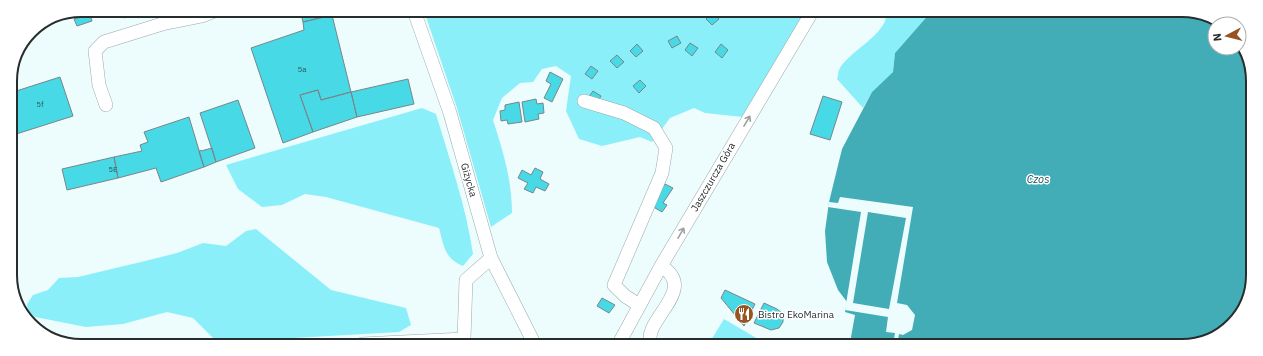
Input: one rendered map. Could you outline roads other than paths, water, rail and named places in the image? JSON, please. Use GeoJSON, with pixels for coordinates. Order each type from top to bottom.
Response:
{"type":"FeatureCollection","features":[{"type":"Feature","properties":{"kind":"street"},"geometry":{"type":"LineString","coordinates":[[106,105],[99,85],[95,51],[104,42],[162,24],[197,17]]}},
{"type":"Feature","properties":{"kind":"street","name":"Giżycka"},"geometry":{"type":"LineString","coordinates":[[416,17],[450,113],[491,258],[532,339]]}},
{"type":"Feature","properties":{"kind":"street","name":"Jaszczurcza Góra"},"geometry":{"type":"LineString","coordinates":[[621,339],[661,266],[809,17]]}},
{"type":"Feature","properties":{"kind":"street"},"geometry":{"type":"LineString","coordinates":[[584,101],[624,112],[654,128],[666,148],[662,173],[614,285],[625,296],[640,305]]}},
{"type":"Feature","properties":{"kind":"street"},"geometry":{"type":"LineString","coordinates":[[464,339],[466,280],[491,258]]}},
{"type":"Feature","properties":{"kind":"street"},"geometry":{"type":"LineString","coordinates":[[650,339],[650,334],[673,295],[674,283],[668,271],[661,266]]}},
{"type":"Feature","properties":{"kind":"water","name":"Czos"},"geometry":{"type":"Polygon","coordinates":[[[927,17],[1182,17],[1198,19],[1207,22],[1207,56],[1240,56],[1245,69],[1246,275],[1244,291],[1235,310],[1221,326],[1198,337],[1186,339],[851,339],[855,315],[845,312],[847,302],[838,290],[827,262],[825,231],[829,202],[842,149],[872,92],[893,72],[895,53],[927,17]]]}},
{"type":"Feature","properties":{"kind":"place","name":"Bistro EkoMarina"},"geometry":{"type":"Point","coordinates":[744,314]}}]}
